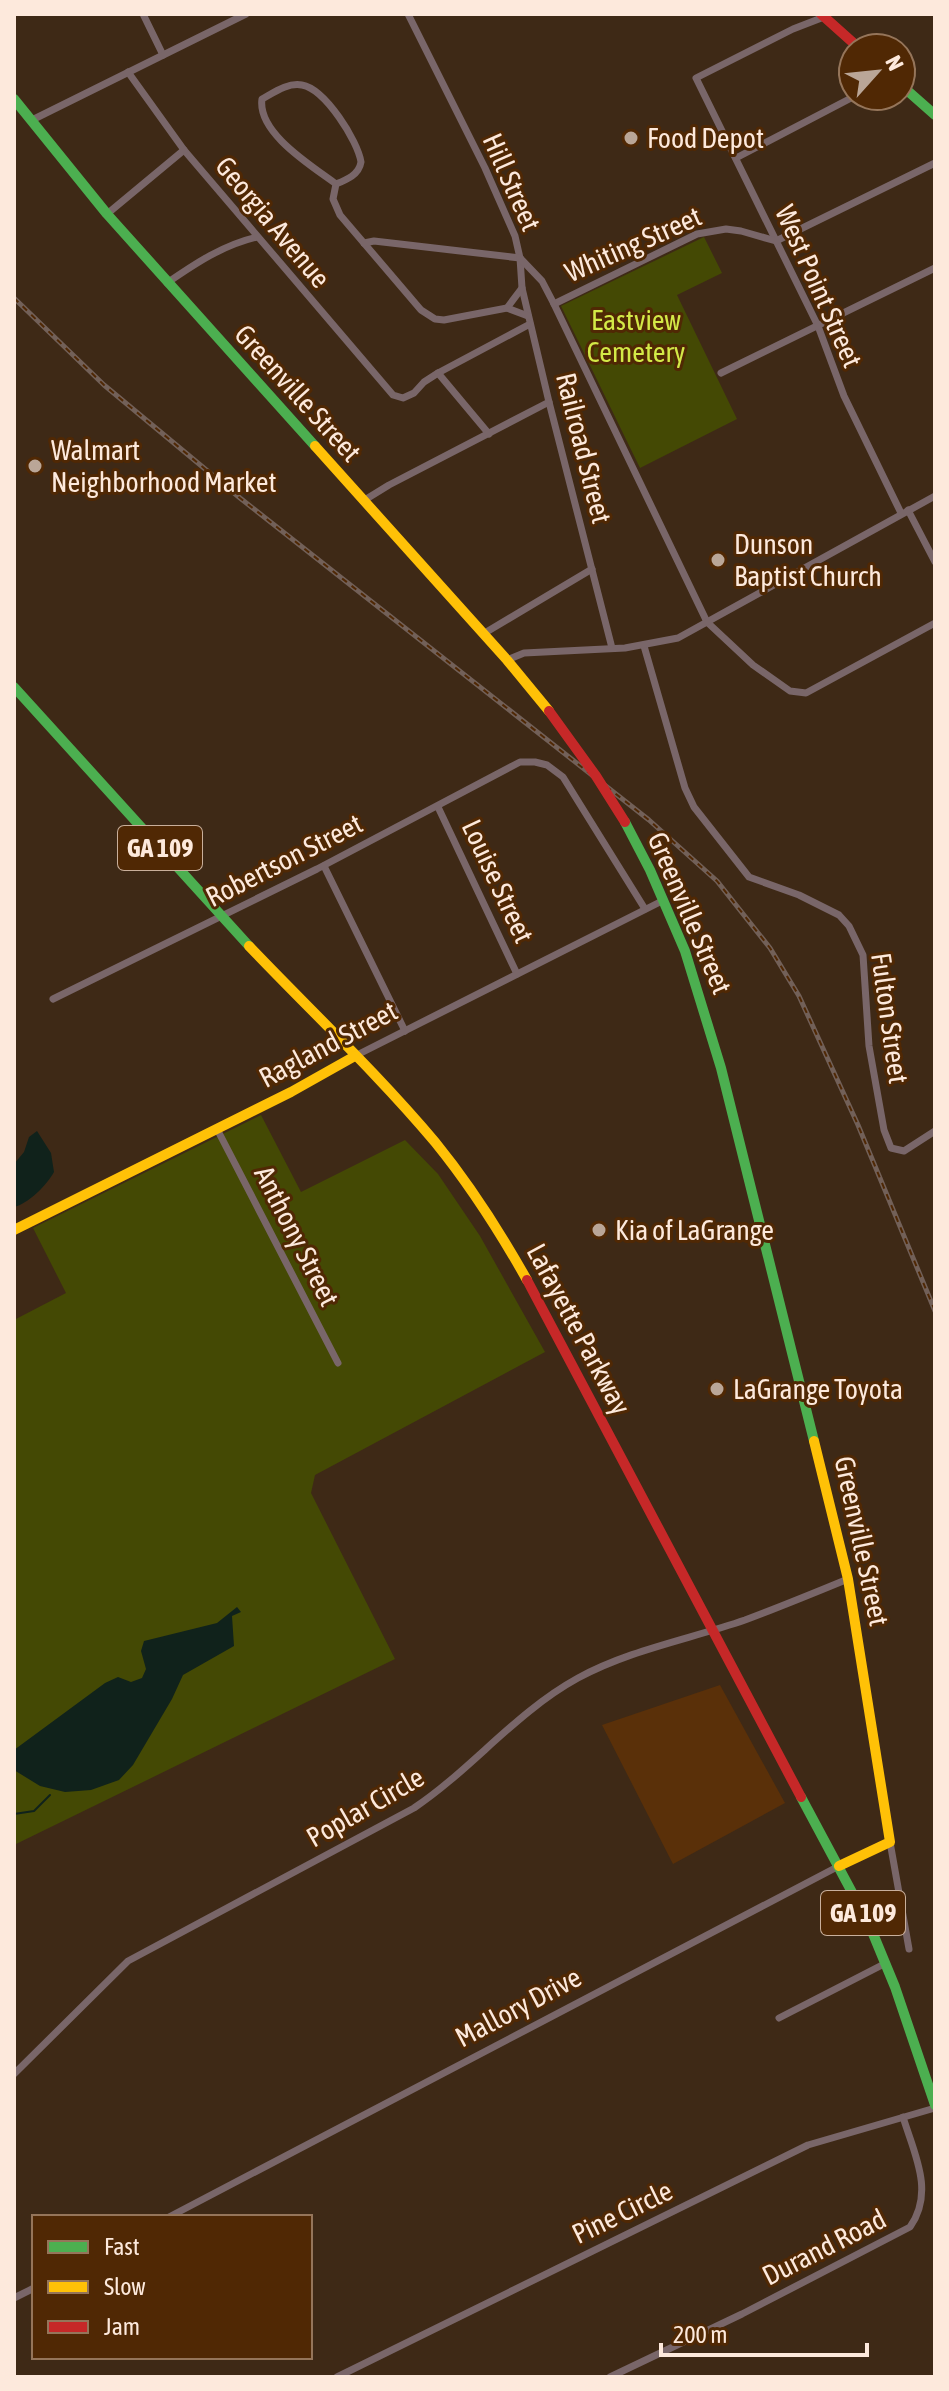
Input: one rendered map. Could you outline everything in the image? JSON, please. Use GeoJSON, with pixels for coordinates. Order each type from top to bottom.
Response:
{"type":"FeatureCollection","features":[{"type":"Feature","properties":{"kind":"main road"},"geometry":{"type":"LineString","coordinates":[[822,16],[840,32]]}},
{"type":"Feature","properties":{"kind":"main road","name":"Greenville Street"},"geometry":{"type":"LineString","coordinates":[[14,99],[167,283],[507,660],[549,711],[625,822],[664,900],[695,977],[713,1039],[848,1579],[890,1842]]}},
{"type":"Feature","properties":{"kind":"main road"},"geometry":{"type":"LineString","coordinates":[[917,99],[935,115]]}},
{"type":"Feature","properties":{"kind":"main road","name":"Lafayette Parkway"},"geometry":{"type":"LineString","coordinates":[[14,687],[221,917],[430,1137],[495,1226],[550,1318],[585,1390],[839,1866],[886,1963],[935,2106]]}},
{"type":"Feature","properties":{"kind":"main road","name":"Ragland Street"},"geometry":{"type":"LineString","coordinates":[[14,1230],[355,1056]]}},
{"type":"Feature","properties":{"kind":"main road","name":"Mallory Drive"},"geometry":{"type":"LineString","coordinates":[[839,1866],[890,1842]]}},
{"type":"Feature","properties":{"kind":"street"},"geometry":{"type":"LineString","coordinates":[[143,14],[163,55]]}},
{"type":"Feature","properties":{"kind":"street"},"geometry":{"type":"LineString","coordinates":[[222,14],[226,24]]}},
{"type":"Feature","properties":{"kind":"street"},"geometry":{"type":"LineString","coordinates":[[32,120],[246,14]]}},
{"type":"Feature","properties":{"kind":"street","name":"Hill Street"},"geometry":{"type":"LineString","coordinates":[[408,14],[506,212],[520,258],[542,281],[554,304],[707,622]]}},
{"type":"Feature","properties":{"kind":"street","name":"West Point Street"},"geometry":{"type":"LineString","coordinates":[[822,16],[696,78],[818,326],[844,396],[935,562]]}},
{"type":"Feature","properties":{"kind":"street","name":"Georgia Avenue"},"geometry":{"type":"LineString","coordinates":[[128,72],[184,150],[393,395],[403,398],[414,393],[438,373]]}},
{"type":"Feature","properties":{"kind":"street"},"geometry":{"type":"LineString","coordinates":[[297,84],[304,85],[326,100],[356,146],[361,162],[360,168],[349,178],[336,184],[294,153],[266,124],[262,117],[262,99],[288,85],[297,84]]}},
{"type":"Feature","properties":{"kind":"street"},"geometry":{"type":"LineString","coordinates":[[736,158],[837,105]]}},
{"type":"Feature","properties":{"kind":"street"},"geometry":{"type":"LineString","coordinates":[[107,214],[184,150]]}},
{"type":"Feature","properties":{"kind":"street"},"geometry":{"type":"LineString","coordinates":[[776,241],[935,163]]}},
{"type":"Feature","properties":{"kind":"street"},"geometry":{"type":"LineString","coordinates":[[336,184],[333,199],[340,215],[421,310],[435,319],[453,319],[507,308],[529,320]]}},
{"type":"Feature","properties":{"kind":"street","name":"Whiting Street"},"geometry":{"type":"LineString","coordinates":[[554,304],[697,234],[726,229],[776,241]]}},
{"type":"Feature","properties":{"kind":"street"},"geometry":{"type":"LineString","coordinates":[[167,283],[204,257],[238,241],[257,237]]}},
{"type":"Feature","properties":{"kind":"street"},"geometry":{"type":"LineString","coordinates":[[363,243],[374,241],[520,258]]}},
{"type":"Feature","properties":{"kind":"street","name":"Railroad Street"},"geometry":{"type":"LineString","coordinates":[[520,258],[529,320],[612,648]]}},
{"type":"Feature","properties":{"kind":"street"},"geometry":{"type":"LineString","coordinates":[[721,373],[935,268]]}},
{"type":"Feature","properties":{"kind":"street"},"geometry":{"type":"LineString","coordinates":[[507,308],[522,288]]}},
{"type":"Feature","properties":{"kind":"street"},"geometry":{"type":"LineString","coordinates":[[489,434],[438,373],[529,320]]}},
{"type":"Feature","properties":{"kind":"street"},"geometry":{"type":"LineString","coordinates":[[363,501],[549,402]]}},
{"type":"Feature","properties":{"kind":"street"},"geometry":{"type":"LineString","coordinates":[[507,660],[538,651],[644,646],[678,638],[935,496]]}},
{"type":"Feature","properties":{"kind":"street"},"geometry":{"type":"LineString","coordinates":[[483,634],[592,569]]}},
{"type":"Feature","properties":{"kind":"street"},"geometry":{"type":"LineString","coordinates":[[707,622],[753,665],[798,694],[821,686],[935,623]]}},
{"type":"Feature","properties":{"kind":"street","name":"Fulton Street"},"geometry":{"type":"LineString","coordinates":[[644,646],[685,788],[694,807],[749,877],[799,895],[839,915],[849,926],[863,955],[869,1046],[884,1130],[891,1148],[904,1151],[935,1131]]}},
{"type":"Feature","properties":{"kind":"street","name":"Robertson Street"},"geometry":{"type":"LineString","coordinates":[[53,999],[324,866],[520,762],[535,762],[563,777],[645,909]]}},
{"type":"Feature","properties":{"kind":"street","name":"Louise Street"},"geometry":{"type":"LineString","coordinates":[[438,807],[517,974]]}},
{"type":"Feature","properties":{"kind":"street"},"geometry":{"type":"LineString","coordinates":[[324,866],[405,1031]]}},
{"type":"Feature","properties":{"kind":"street","name":"Ragland Street"},"geometry":{"type":"LineString","coordinates":[[355,1056],[664,900]]}},
{"type":"Feature","properties":{"kind":"street","name":"Anthony Street"},"geometry":{"type":"LineString","coordinates":[[217,1129],[338,1363]]}},
{"type":"Feature","properties":{"kind":"street","name":"Poplar Circle"},"geometry":{"type":"LineString","coordinates":[[14,2074],[128,1961],[414,1808],[443,1789],[518,1720],[577,1679],[612,1663],[713,1630],[848,1579]]}},
{"type":"Feature","properties":{"kind":"street","name":"Greenville Street"},"geometry":{"type":"LineString","coordinates":[[890,1842],[909,1949]]}},
{"type":"Feature","properties":{"kind":"street","name":"Mallory Drive"},"geometry":{"type":"LineString","coordinates":[[173,2215],[839,1866]]}},
{"type":"Feature","properties":{"kind":"street"},"geometry":{"type":"LineString","coordinates":[[779,2018],[886,1963]]}},
{"type":"Feature","properties":{"kind":"street","name":"Pine Circle"},"geometry":{"type":"LineString","coordinates":[[337,2377],[808,2145],[935,2106]]}},
{"type":"Feature","properties":{"kind":"street","name":"Durand Road"},"geometry":{"type":"LineString","coordinates":[[610,2377],[742,2314],[910,2227],[920,2210],[923,2189],[903,2117]]}},
{"type":"Feature","properties":{"kind":"street"},"geometry":{"type":"LineString","coordinates":[[14,2298],[32,2289]]}},
{"type":"Feature","properties":{"kind":"shaded area"},"geometry":{"type":"Polygon","coordinates":[[[37,1131],[51,1153],[54,1172],[37,1193],[14,1207],[14,1164],[24,1152],[29,1137],[37,1131]]]}},
{"type":"Feature","properties":{"kind":"shaded area"},"geometry":{"type":"Polygon","coordinates":[[[237,1607],[241,1612],[232,1616],[234,1646],[183,1675],[133,1765],[119,1780],[91,1790],[65,1792],[40,1786],[14,1770],[14,1750],[105,1683],[118,1677],[131,1682],[142,1678],[146,1669],[141,1651],[144,1641],[217,1623],[237,1607]]]}},
{"type":"Feature","properties":{"kind":"shaded area"},"geometry":{"type":"Polygon","coordinates":[[[720,1685],[785,1803],[673,1864],[602,1725],[720,1685]]]}},
{"type":"Feature","properties":{"kind":"green space","name":"Eastview Cemetery"},"geometry":{"type":"Polygon","coordinates":[[[704,237],[722,273],[677,295],[737,419],[640,468],[561,306],[704,237]]]}},
{"type":"Feature","properties":{"kind":"green space"},"geometry":{"type":"Polygon","coordinates":[[[261,1115],[301,1192],[405,1140],[438,1174],[480,1236],[545,1352],[315,1475],[311,1493],[395,1659],[14,1845],[14,1320],[66,1293],[33,1228],[261,1115]]]}},
{"type":"Feature","properties":{"kind":"waterway"},"geometry":{"type":"LineString","coordinates":[[14,1814],[34,1811],[50,1795]]}},
{"type":"Feature","properties":{"kind":"railway"},"geometry":{"type":"LineString","coordinates":[[14,298],[104,385],[240,498],[649,820],[717,881],[770,948],[799,996],[858,1125],[935,1311]]}},
{"type":"Feature","properties":{"kind":"traffic: fast"},"geometry":{"type":"LineString","coordinates":[[14,99],[107,214],[315,446]]}},
{"type":"Feature","properties":{"kind":"traffic: fast"},"geometry":{"type":"LineString","coordinates":[[917,99],[935,115]]}},
{"type":"Feature","properties":{"kind":"traffic: fast"},"geometry":{"type":"LineString","coordinates":[[14,687],[249,946]]}},
{"type":"Feature","properties":{"kind":"traffic: fast"},"geometry":{"type":"LineString","coordinates":[[625,822],[650,870],[685,951],[721,1068],[814,1441]]}},
{"type":"Feature","properties":{"kind":"traffic: fast"},"geometry":{"type":"LineString","coordinates":[[801,1797],[869,1924],[895,1987],[935,2105]]}},
{"type":"Feature","properties":{"kind":"traffic: slow"},"geometry":{"type":"LineString","coordinates":[[315,446],[549,711]]}},
{"type":"Feature","properties":{"kind":"traffic: slow"},"geometry":{"type":"LineString","coordinates":[[249,946],[435,1142],[484,1209],[527,1280]]}},
{"type":"Feature","properties":{"kind":"traffic: slow"},"geometry":{"type":"LineString","coordinates":[[14,1230],[291,1092],[355,1056]]}},
{"type":"Feature","properties":{"kind":"traffic: slow"},"geometry":{"type":"LineString","coordinates":[[814,1441],[848,1579],[890,1842],[839,1866]]}},
{"type":"Feature","properties":{"kind":"traffic: jam"},"geometry":{"type":"LineString","coordinates":[[821,14],[841,32]]}},
{"type":"Feature","properties":{"kind":"traffic: jam"},"geometry":{"type":"LineString","coordinates":[[549,711],[625,822]]}},
{"type":"Feature","properties":{"kind":"traffic: jam"},"geometry":{"type":"LineString","coordinates":[[527,1280],[801,1797]]}},
{"type":"Feature","properties":{"kind":"place","name":"Food Depot"},"geometry":{"type":"Point","coordinates":[631,138]}},
{"type":"Feature","properties":{"kind":"place","name":"Walmart Neighborhood Market"},"geometry":{"type":"Point","coordinates":[35,466]}},
{"type":"Feature","properties":{"kind":"place","name":"Dunson Baptist Church"},"geometry":{"type":"Point","coordinates":[718,560]}},
{"type":"Feature","properties":{"kind":"place","name":"Kia of LaGrange"},"geometry":{"type":"Point","coordinates":[599,1230]}},
{"type":"Feature","properties":{"kind":"place","name":"LaGrange Toyota"},"geometry":{"type":"Point","coordinates":[717,1389]}}]}
